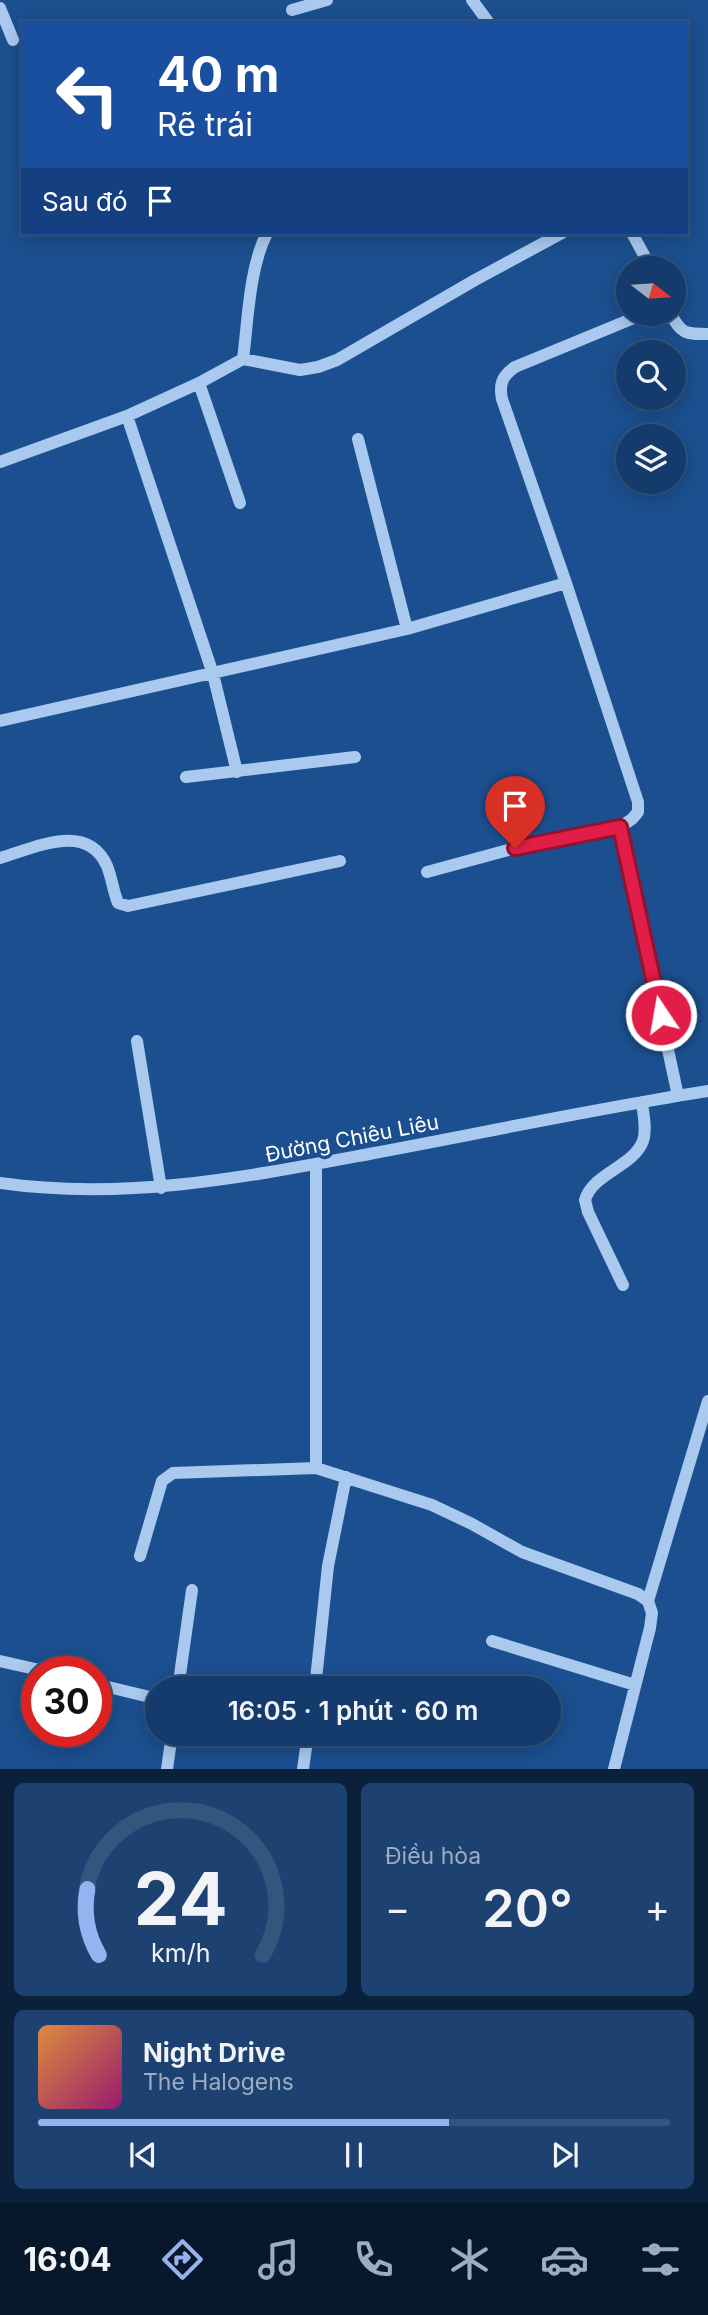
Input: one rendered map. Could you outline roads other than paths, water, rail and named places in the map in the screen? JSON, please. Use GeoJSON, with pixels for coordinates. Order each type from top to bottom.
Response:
{"type":"FeatureCollection","features":[{"type":"Feature","properties":{"kind":"street"},"geometry":{"type":"LineString","coordinates":[[292,10],[327,0]]}},
{"type":"Feature","properties":{"kind":"street"},"geometry":{"type":"LineString","coordinates":[[472,0],[488,21]]}},
{"type":"Feature","properties":{"kind":"street"},"geometry":{"type":"LineString","coordinates":[[0,8],[13,40]]}},
{"type":"Feature","properties":{"kind":"street"},"geometry":{"type":"LineString","coordinates":[[243,359],[254,281],[261,244],[266,235]]}},
{"type":"Feature","properties":{"kind":"street"},"geometry":{"type":"LineString","coordinates":[[0,462],[127,416],[199,383],[243,359],[300,370],[337,360],[558,235]]}},
{"type":"Feature","properties":{"kind":"street"},"geometry":{"type":"LineString","coordinates":[[633,235],[644,256]]}},
{"type":"Feature","properties":{"kind":"street"},"geometry":{"type":"LineString","coordinates":[[427,872],[538,842],[620,827],[638,812],[638,802],[500,388],[504,375],[515,367],[616,325]]}},
{"type":"Feature","properties":{"kind":"street"},"geometry":{"type":"LineString","coordinates":[[678,326],[686,333],[708,334]]}},
{"type":"Feature","properties":{"kind":"street"},"geometry":{"type":"LineString","coordinates":[[199,383],[240,503]]}},
{"type":"Feature","properties":{"kind":"street"},"geometry":{"type":"LineString","coordinates":[[127,416],[214,674],[237,772]]}},
{"type":"Feature","properties":{"kind":"street"},"geometry":{"type":"LineString","coordinates":[[358,439],[407,629]]}},
{"type":"Feature","properties":{"kind":"street"},"geometry":{"type":"LineString","coordinates":[[0,721],[407,629],[566,583]]}},
{"type":"Feature","properties":{"kind":"street"},"geometry":{"type":"LineString","coordinates":[[186,777],[355,757]]}},
{"type":"Feature","properties":{"kind":"street"},"geometry":{"type":"LineString","coordinates":[[620,827],[678,1096]]}},
{"type":"Feature","properties":{"kind":"street"},"geometry":{"type":"LineString","coordinates":[[0,858],[67,839],[84,842],[97,849],[108,867],[118,903],[128,906],[340,861]]}},
{"type":"Feature","properties":{"kind":"street"},"geometry":{"type":"LineString","coordinates":[[137,1041],[161,1188]]}},
{"type":"Feature","properties":{"kind":"street","name":"Đường Chiêu Liêu"},"geometry":{"type":"LineString","coordinates":[[0,1183],[56,1190],[161,1188],[251,1176],[708,1091]]}},
{"type":"Feature","properties":{"kind":"street"},"geometry":{"type":"LineString","coordinates":[[623,1285],[588,1212],[585,1200],[594,1186],[642,1144],[642,1102]]}},
{"type":"Feature","properties":{"kind":"street"},"geometry":{"type":"LineString","coordinates":[[316,1164],[316,1468]]}},
{"type":"Feature","properties":{"kind":"street"},"geometry":{"type":"LineString","coordinates":[[614,1769],[650,1628],[652,1614],[648,1601],[708,1402]]}},
{"type":"Feature","properties":{"kind":"street"},"geometry":{"type":"LineString","coordinates":[[140,1556],[162,1480],[173,1473],[316,1468],[432,1505],[522,1552],[638,1594],[648,1601]]}},
{"type":"Feature","properties":{"kind":"street"},"geometry":{"type":"LineString","coordinates":[[316,1676],[328,1566],[346,1477]]}},
{"type":"Feature","properties":{"kind":"street"},"geometry":{"type":"LineString","coordinates":[[180,1676],[192,1590]]}},
{"type":"Feature","properties":{"kind":"street"},"geometry":{"type":"LineString","coordinates":[[492,1641],[635,1685]]}},
{"type":"Feature","properties":{"kind":"street"},"geometry":{"type":"LineString","coordinates":[[0,1661],[21,1666]]}},
{"type":"Feature","properties":{"kind":"street"},"geometry":{"type":"LineString","coordinates":[[112,1688],[145,1696]]}},
{"type":"Feature","properties":{"kind":"street"},"geometry":{"type":"LineString","coordinates":[[167,1769],[170,1746]]}},
{"type":"Feature","properties":{"kind":"street"},"geometry":{"type":"LineString","coordinates":[[303,1769],[306,1746]]}}]}
